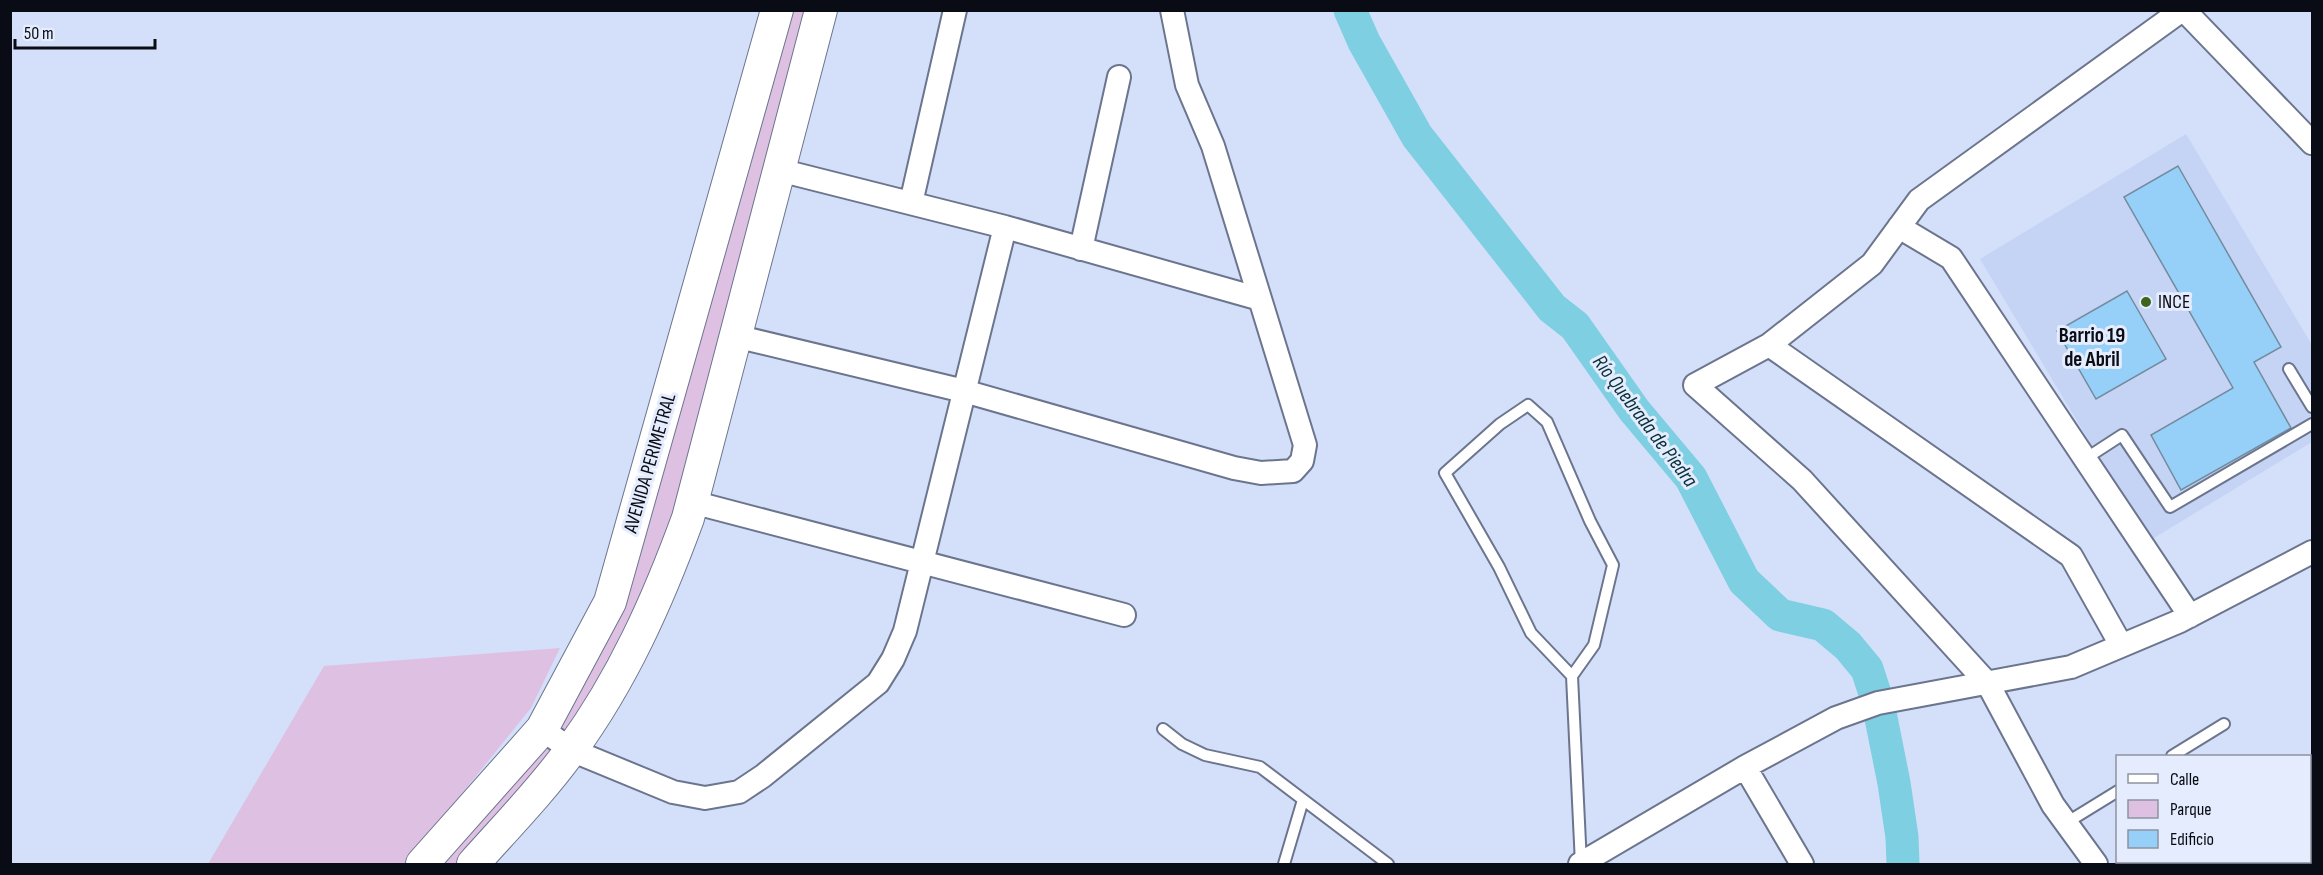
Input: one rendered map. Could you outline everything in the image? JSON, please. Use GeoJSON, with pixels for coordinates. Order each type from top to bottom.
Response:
{"type":"FeatureCollection","features":[{"type":"Feature","properties":{"kind":"main road","name":"AVENIDA PERIMETRAL"},"geometry":{"type":"LineString","coordinates":[[422,864],[542,729],[610,602],[777,10]]}},
{"type":"Feature","properties":{"kind":"main road"},"geometry":{"type":"LineString","coordinates":[[473,864],[571,750],[629,659],[662,587],[692,502],[821,10]]}},
{"type":"Feature","properties":{"kind":"main road"},"geometry":{"type":"LineString","coordinates":[[734,168],[778,173]]}},
{"type":"Feature","properties":{"kind":"street"},"geometry":{"type":"LineString","coordinates":[[911,203],[955,10]]}},
{"type":"Feature","properties":{"kind":"street"},"geometry":{"type":"LineString","coordinates":[[735,336],[964,391],[1234,468],[1261,473],[1293,471],[1302,461],[1305,445],[1213,146],[1187,85],[1172,10]]}},
{"type":"Feature","properties":{"kind":"street"},"geometry":{"type":"LineString","coordinates":[[2096,864],[2053,805],[1988,684],[1803,480],[1695,385],[1769,345],[1872,264],[1919,200],[2183,10],[2313,143]]}},
{"type":"Feature","properties":{"kind":"street"},"geometry":{"type":"LineString","coordinates":[[1081,249],[1119,77]]}},
{"type":"Feature","properties":{"kind":"street"},"geometry":{"type":"LineString","coordinates":[[778,173],[1005,227],[1260,299]]}},
{"type":"Feature","properties":{"kind":"street"},"geometry":{"type":"LineString","coordinates":[[542,729],[571,750],[673,792],[705,798],[739,792],[764,776],[878,683],[894,659],[905,631],[1005,227]]}},
{"type":"Feature","properties":{"kind":"street"},"geometry":{"type":"LineString","coordinates":[[1899,227],[1951,258],[2190,616]]}},
{"type":"Feature","properties":{"kind":"street"},"geometry":{"type":"LineString","coordinates":[[1769,345],[2071,556],[2121,645]]}},
{"type":"Feature","properties":{"kind":"street"},"geometry":{"type":"LineString","coordinates":[[692,502],[1124,615]]}},
{"type":"Feature","properties":{"kind":"street"},"geometry":{"type":"LineString","coordinates":[[1581,864],[1745,767],[1836,718],[1878,704],[2071,667],[2190,616],[2313,552]]}},
{"type":"Feature","properties":{"kind":"street"},"geometry":{"type":"LineString","coordinates":[[1745,767],[1802,864]]}},
{"type":"Feature","properties":{"kind":"lane"},"geometry":{"type":"LineString","coordinates":[[2289,369],[2313,407]]}},
{"type":"Feature","properties":{"kind":"lane"},"geometry":{"type":"LineString","coordinates":[[1572,676],[1531,633],[1499,567],[1445,473],[1500,424],[1528,405],[1547,422],[1590,521],[1613,565],[1594,645],[1572,676],[1581,864]]}},
{"type":"Feature","properties":{"kind":"lane"},"geometry":{"type":"LineString","coordinates":[[2085,459],[2122,435],[2170,507],[2313,424]]}},
{"type":"Feature","properties":{"kind":"lane"},"geometry":{"type":"LineString","coordinates":[[2174,755],[2224,724]]}},
{"type":"Feature","properties":{"kind":"lane"},"geometry":{"type":"LineString","coordinates":[[1163,729],[1182,744],[1205,755],[1260,767],[1388,864]]}},
{"type":"Feature","properties":{"kind":"lane"},"geometry":{"type":"LineString","coordinates":[[2066,824],[2116,792]]}},
{"type":"Feature","properties":{"kind":"lane"},"geometry":{"type":"LineString","coordinates":[[1284,864],[1303,800]]}},
{"type":"Feature","properties":{"kind":"shaded area","name":"INCE"},"geometry":{"type":"Polygon","coordinates":[[[2186,134],[2312,345],[2312,442],[2149,541],[1980,259],[2186,134]]]}},
{"type":"Feature","properties":{"kind":"green space"},"geometry":{"type":"Polygon","coordinates":[[[777,11],[821,11],[740,319],[629,659],[473,864],[422,864],[542,729],[610,602],[777,11]]]}},
{"type":"Feature","properties":{"kind":"green space"},"geometry":{"type":"Polygon","coordinates":[[[560,648],[531,708],[405,864],[208,864],[324,666],[560,648]]]}},
{"type":"Feature","properties":{"kind":"building"},"geometry":{"type":"Polygon","coordinates":[[[2178,166],[2281,347],[2254,362],[2291,428],[2181,490],[2151,435],[2233,388],[2124,197],[2178,166]]]}},
{"type":"Feature","properties":{"kind":"building"},"geometry":{"type":"Polygon","coordinates":[[[2127,291],[2166,359],[2096,399],[2057,331],[2127,291]]]}},
{"type":"Feature","properties":{"kind":"waterway","name":"Río Quebrada de Piedra"},"geometry":{"type":"LineString","coordinates":[[1350,10],[1364,42],[1417,136],[1552,308],[1575,326],[1634,410],[1691,478],[1744,581],[1780,615],[1823,625],[1848,646],[1867,669],[1878,703],[1894,783],[1902,837],[1903,864]]}},
{"type":"Feature","properties":{"kind":"place","name":"INCE"},"geometry":{"type":"Point","coordinates":[2146,302]}},
{"type":"Feature","properties":{"kind":"district","name":"Barrio 19 de Abril"},"geometry":{"type":"Point","coordinates":[2092,347]}}]}
